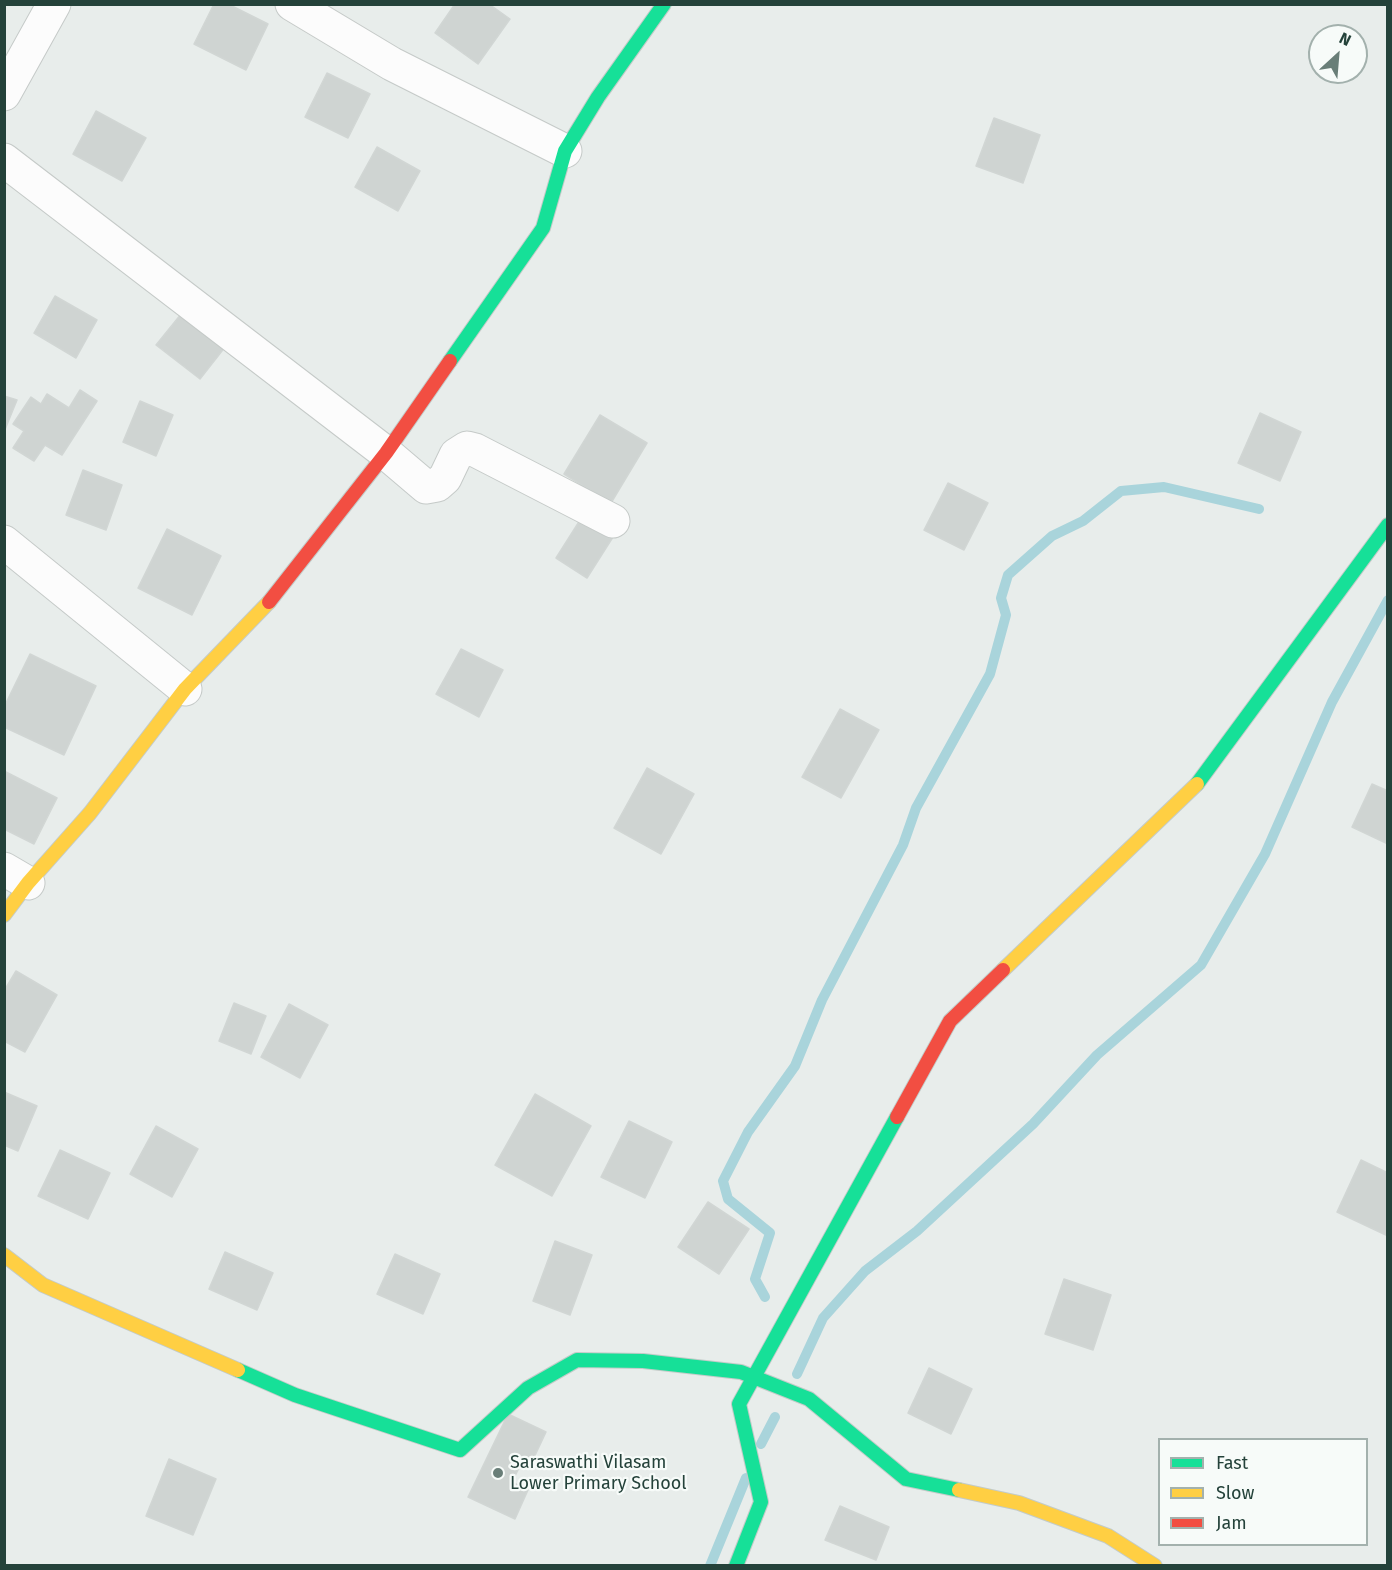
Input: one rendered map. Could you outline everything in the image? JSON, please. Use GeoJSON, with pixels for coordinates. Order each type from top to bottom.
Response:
{"type":"FeatureCollection","features":[{"type":"Feature","properties":{"kind":"street"},"geometry":{"type":"LineString","coordinates":[[4,94],[54,4]]}},
{"type":"Feature","properties":{"kind":"street"},"geometry":{"type":"LineString","coordinates":[[292,4],[392,64],[566,151]]}},
{"type":"Feature","properties":{"kind":"street"},"geometry":{"type":"LineString","coordinates":[[4,915],[16,876],[90,813],[185,689],[260,613],[386,453],[543,228],[566,151],[598,98],[664,4]]}},
{"type":"Feature","properties":{"kind":"street"},"geometry":{"type":"LineString","coordinates":[[4,160],[386,453],[426,487],[437,485],[445,478],[456,455],[467,448],[613,521]]}},
{"type":"Feature","properties":{"kind":"street"},"geometry":{"type":"LineString","coordinates":[[736,1566],[761,1502],[739,1404],[950,1021],[1203,779],[1388,525]]}},
{"type":"Feature","properties":{"kind":"street"},"geometry":{"type":"LineString","coordinates":[[4,542],[185,689]]}},
{"type":"Feature","properties":{"kind":"street"},"geometry":{"type":"LineString","coordinates":[[4,1255],[43,1285],[295,1395],[460,1450],[528,1388],[577,1360],[643,1361],[741,1372],[809,1398],[906,1479],[1019,1503],[1108,1536],[1155,1566]]}},
{"type":"Feature","properties":{"kind":"building"},"geometry":{"type":"Polygon","coordinates":[[[214,4],[228,4],[268,24],[246,70],[194,44],[214,4]]]}},
{"type":"Feature","properties":{"kind":"building"},"geometry":{"type":"Polygon","coordinates":[[[455,4],[489,4],[510,19],[478,64],[435,33],[455,4]]]}},
{"type":"Feature","properties":{"kind":"building"},"geometry":{"type":"Polygon","coordinates":[[[327,73],[370,94],[348,138],[305,117],[327,73]]]}},
{"type":"Feature","properties":{"kind":"building"},"geometry":{"type":"Polygon","coordinates":[[[96,111],[146,138],[122,181],[73,154],[96,111]]]}},
{"type":"Feature","properties":{"kind":"building"},"geometry":{"type":"Polygon","coordinates":[[[994,118],[1040,135],[1023,183],[976,166],[994,118]]]}},
{"type":"Feature","properties":{"kind":"building"},"geometry":{"type":"Polygon","coordinates":[[[377,147],[420,171],[398,211],[355,187],[377,147]]]}},
{"type":"Feature","properties":{"kind":"building"},"geometry":{"type":"Polygon","coordinates":[[[55,296],[97,320],[76,358],[34,333],[55,296]]]}},
{"type":"Feature","properties":{"kind":"building"},"geometry":{"type":"Polygon","coordinates":[[[186,308],[229,342],[200,379],[156,345],[186,308]]]}},
{"type":"Feature","properties":{"kind":"building"},"geometry":{"type":"Polygon","coordinates":[[[80,390],[97,401],[62,455],[45,445],[34,461],[13,448],[24,431],[13,424],[31,397],[41,404],[47,394],[69,408],[80,390]]]}},
{"type":"Feature","properties":{"kind":"building"},"geometry":{"type":"Polygon","coordinates":[[[4,396],[17,400],[4,432],[4,396]]]}},
{"type":"Feature","properties":{"kind":"building"},"geometry":{"type":"Polygon","coordinates":[[[140,401],[173,415],[156,456],[123,442],[140,401]]]}},
{"type":"Feature","properties":{"kind":"building"},"geometry":{"type":"Polygon","coordinates":[[[1260,413],[1301,432],[1280,481],[1238,463],[1260,413]]]}},
{"type":"Feature","properties":{"kind":"building"},"geometry":{"type":"Polygon","coordinates":[[[600,415],[647,443],[611,503],[564,474],[600,415]]]}},
{"type":"Feature","properties":{"kind":"building"},"geometry":{"type":"Polygon","coordinates":[[[83,470],[122,485],[106,530],[66,515],[83,470]]]}},
{"type":"Feature","properties":{"kind":"building"},"geometry":{"type":"Polygon","coordinates":[[[948,483],[988,503],[964,550],[924,530],[948,483]]]}},
{"type":"Feature","properties":{"kind":"building"},"geometry":{"type":"Polygon","coordinates":[[[582,517],[613,537],[587,578],[556,558],[582,517]]]}},
{"type":"Feature","properties":{"kind":"building"},"geometry":{"type":"Polygon","coordinates":[[[167,529],[221,556],[192,615],[138,588],[167,529]]]}},
{"type":"Feature","properties":{"kind":"building"},"geometry":{"type":"Polygon","coordinates":[[[461,649],[503,670],[479,717],[436,694],[461,649]]]}},
{"type":"Feature","properties":{"kind":"building"},"geometry":{"type":"Polygon","coordinates":[[[30,654],[96,686],[64,755],[4,727],[4,707],[30,654]]]}},
{"type":"Feature","properties":{"kind":"building"},"geometry":{"type":"Polygon","coordinates":[[[840,709],[879,730],[841,798],[802,777],[840,709]]]}},
{"type":"Feature","properties":{"kind":"building"},"geometry":{"type":"Polygon","coordinates":[[[647,768],[694,794],[661,854],[614,828],[647,768]]]}},
{"type":"Feature","properties":{"kind":"building"},"geometry":{"type":"Polygon","coordinates":[[[4,771],[57,798],[34,844],[4,829],[4,771]]]}},
{"type":"Feature","properties":{"kind":"building"},"geometry":{"type":"Polygon","coordinates":[[[1372,784],[1388,791],[1388,844],[1352,827],[1372,784]]]}},
{"type":"Feature","properties":{"kind":"building"},"geometry":{"type":"Polygon","coordinates":[[[16,971],[57,995],[25,1052],[4,1041],[4,991],[16,971]]]}},
{"type":"Feature","properties":{"kind":"building"},"geometry":{"type":"Polygon","coordinates":[[[234,1003],[266,1016],[251,1054],[219,1041],[234,1003]]]}},
{"type":"Feature","properties":{"kind":"building"},"geometry":{"type":"Polygon","coordinates":[[[289,1004],[328,1025],[300,1078],[261,1057],[289,1004]]]}},
{"type":"Feature","properties":{"kind":"building"},"geometry":{"type":"Polygon","coordinates":[[[4,1092],[37,1106],[18,1151],[4,1145],[4,1092]]]}},
{"type":"Feature","properties":{"kind":"building"},"geometry":{"type":"Polygon","coordinates":[[[535,1094],[591,1126],[552,1196],[495,1165],[535,1094]]]}},
{"type":"Feature","properties":{"kind":"building"},"geometry":{"type":"Polygon","coordinates":[[[629,1121],[672,1142],[645,1198],[601,1177],[629,1121]]]}},
{"type":"Feature","properties":{"kind":"building"},"geometry":{"type":"Polygon","coordinates":[[[156,1126],[198,1149],[172,1197],[130,1174],[156,1126]]]}},
{"type":"Feature","properties":{"kind":"building"},"geometry":{"type":"Polygon","coordinates":[[[60,1150],[110,1173],[88,1219],[38,1196],[60,1150]]]}},
{"type":"Feature","properties":{"kind":"building"},"geometry":{"type":"Polygon","coordinates":[[[1361,1160],[1388,1173],[1388,1236],[1337,1212],[1361,1160]]]}},
{"type":"Feature","properties":{"kind":"building"},"geometry":{"type":"Polygon","coordinates":[[[708,1202],[749,1229],[719,1274],[678,1247],[708,1202]]]}},
{"type":"Feature","properties":{"kind":"building"},"geometry":{"type":"Polygon","coordinates":[[[555,1241],[592,1255],[570,1315],[533,1301],[555,1241]]]}},
{"type":"Feature","properties":{"kind":"building"},"geometry":{"type":"Polygon","coordinates":[[[225,1252],[273,1273],[257,1310],[209,1289],[225,1252]]]}},
{"type":"Feature","properties":{"kind":"building"},"geometry":{"type":"Polygon","coordinates":[[[395,1254],[440,1274],[423,1314],[377,1294],[395,1254]]]}},
{"type":"Feature","properties":{"kind":"building"},"geometry":{"type":"Polygon","coordinates":[[[1064,1279],[1111,1295],[1093,1350],[1045,1334],[1064,1279]]]}},
{"type":"Feature","properties":{"kind":"building"},"geometry":{"type":"Polygon","coordinates":[[[929,1368],[972,1389],[951,1434],[908,1413],[929,1368]]]}},
{"type":"Feature","properties":{"kind":"building","name":"Saraswathi Vilasam Lower Primary School"},"geometry":{"type":"Polygon","coordinates":[[[508,1414],[546,1432],[531,1464],[523,1460],[512,1482],[528,1490],[515,1519],[468,1497],[508,1414]]]}},
{"type":"Feature","properties":{"kind":"building"},"geometry":{"type":"Polygon","coordinates":[[[169,1459],[216,1479],[193,1535],[146,1516],[169,1459]]]}},
{"type":"Feature","properties":{"kind":"building"},"geometry":{"type":"Polygon","coordinates":[[[840,1506],[889,1527],[876,1560],[825,1540],[840,1506]]]}},
{"type":"Feature","properties":{"kind":"waterway"},"geometry":{"type":"LineString","coordinates":[[765,1297],[755,1279],[770,1233],[728,1199],[723,1181],[748,1132],[795,1066],[822,1000],[903,845],[916,808],[990,674],[1006,615],[1001,598],[1008,575],[1052,536],[1083,521],[1121,491],[1164,487],[1259,509]]}},
{"type":"Feature","properties":{"kind":"waterway"},"geometry":{"type":"LineString","coordinates":[[797,1374],[823,1318],[865,1271],[917,1231],[1033,1124],[1097,1055],[1201,965],[1265,854],[1332,702],[1388,600]]}},
{"type":"Feature","properties":{"kind":"waterway"},"geometry":{"type":"LineString","coordinates":[[761,1444],[775,1417]]}},
{"type":"Feature","properties":{"kind":"waterway"},"geometry":{"type":"LineString","coordinates":[[710,1566],[746,1478]]}},
{"type":"Feature","properties":{"kind":"traffic: fast"},"geometry":{"type":"LineString","coordinates":[[450,361],[543,228],[565,151],[598,97],[664,4]]}},
{"type":"Feature","properties":{"kind":"traffic: fast"},"geometry":{"type":"LineString","coordinates":[[1197,784],[1388,525]]}},
{"type":"Feature","properties":{"kind":"traffic: fast"},"geometry":{"type":"LineString","coordinates":[[736,1566],[761,1502],[739,1404],[897,1117]]}},
{"type":"Feature","properties":{"kind":"traffic: fast"},"geometry":{"type":"LineString","coordinates":[[238,1370],[295,1395],[460,1450],[528,1388],[577,1360],[643,1361],[741,1372],[809,1399],[906,1479],[959,1490]]}},
{"type":"Feature","properties":{"kind":"traffic: slow"},"geometry":{"type":"LineString","coordinates":[[4,915],[28,883],[90,813],[185,689],[269,602]]}},
{"type":"Feature","properties":{"kind":"traffic: slow"},"geometry":{"type":"LineString","coordinates":[[1003,970],[1197,784]]}},
{"type":"Feature","properties":{"kind":"traffic: slow"},"geometry":{"type":"LineString","coordinates":[[4,1255],[43,1285],[238,1370]]}},
{"type":"Feature","properties":{"kind":"traffic: slow"},"geometry":{"type":"LineString","coordinates":[[959,1490],[1019,1503],[1108,1536],[1155,1566]]}},
{"type":"Feature","properties":{"kind":"traffic: jam"},"geometry":{"type":"LineString","coordinates":[[269,602],[386,453],[450,361]]}},
{"type":"Feature","properties":{"kind":"traffic: jam"},"geometry":{"type":"LineString","coordinates":[[897,1117],[950,1021],[1003,970]]}},
{"type":"Feature","properties":{"kind":"place","name":"Saraswathi Vilasam Lower Primary School"},"geometry":{"type":"Point","coordinates":[498,1473]}}]}
